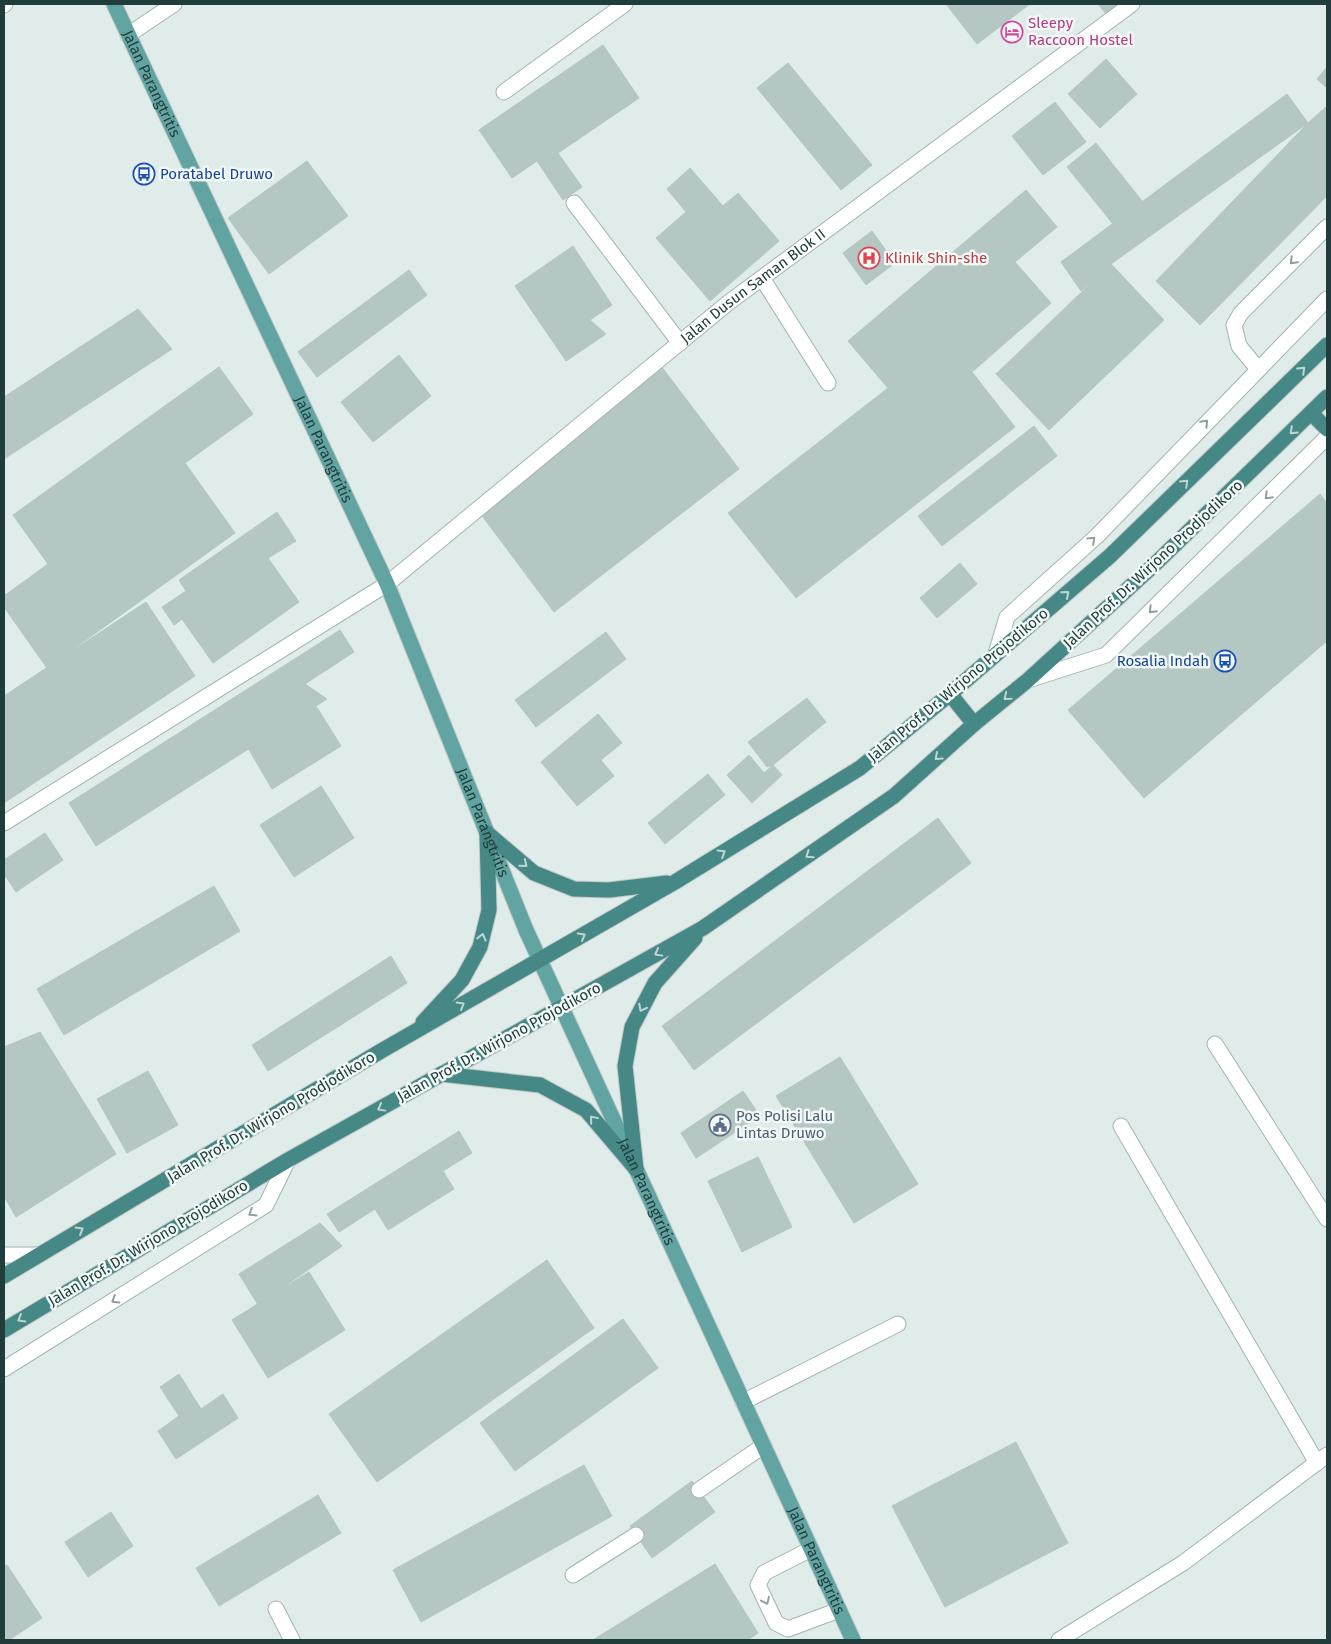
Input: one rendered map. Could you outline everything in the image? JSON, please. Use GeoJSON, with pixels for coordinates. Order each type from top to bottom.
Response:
{"type":"FeatureCollection","features":[{"type":"Feature","properties":{"kind":"highway","name":"Jalan Prof. Dr. Wirjono Projodikoro"},"geometry":{"type":"LineString","coordinates":[[540,960],[675,882],[860,768],[950,694],[1110,556],[1327,345]]}},
{"type":"Feature","properties":{"kind":"highway","name":"Jalan Prof. Dr. Wirjono Prodjodikoro"},"geometry":{"type":"LineString","coordinates":[[974,724],[1028,680],[1154,566],[1327,397]]}},
{"type":"Feature","properties":{"kind":"highway"},"geometry":{"type":"LineString","coordinates":[[1311,413],[1327,429]]}},
{"type":"Feature","properties":{"kind":"highway"},"geometry":{"type":"LineString","coordinates":[[950,694],[974,724]]}},
{"type":"Feature","properties":{"kind":"highway","name":"Jalan Prof. Dr. Wirjono Projodikoro"},"geometry":{"type":"LineString","coordinates":[[4,1330],[288,1160],[703,928],[894,796],[974,724]]}},
{"type":"Feature","properties":{"kind":"highway"},"geometry":{"type":"LineString","coordinates":[[487,833],[534,873],[574,889],[609,890],[675,882]]}},
{"type":"Feature","properties":{"kind":"highway"},"geometry":{"type":"LineString","coordinates":[[414,1032],[462,980],[480,947],[489,910],[487,833]]}},
{"type":"Feature","properties":{"kind":"highway"},"geometry":{"type":"LineString","coordinates":[[636,1169],[625,1066],[632,1027],[655,983],[703,928]]}},
{"type":"Feature","properties":{"kind":"highway","name":"Jalan Prof. Dr. Wirjono Prodjodikoro"},"geometry":{"type":"LineString","coordinates":[[4,1276],[414,1032],[540,960]]}},
{"type":"Feature","properties":{"kind":"highway"},"geometry":{"type":"LineString","coordinates":[[441,1074],[540,1085],[586,1110],[636,1169]]}},
{"type":"Feature","properties":{"kind":"main road","name":"Jalan Parangtritis"},"geometry":{"type":"LineString","coordinates":[[114,4],[387,584],[540,960],[853,1640]]}},
{"type":"Feature","properties":{"kind":"street"},"geometry":{"type":"LineString","coordinates":[[128,35],[174,4]]}},
{"type":"Feature","properties":{"kind":"street"},"geometry":{"type":"LineString","coordinates":[[504,92],[625,4]]}},
{"type":"Feature","properties":{"kind":"street","name":"Jalan Dusun Saman Blok II"},"geometry":{"type":"LineString","coordinates":[[4,823],[387,584],[762,278],[1132,4]]}},
{"type":"Feature","properties":{"kind":"street"},"geometry":{"type":"LineString","coordinates":[[574,203],[680,343]]}},
{"type":"Feature","properties":{"kind":"street"},"geometry":{"type":"LineString","coordinates":[[1258,369],[1239,346],[1234,325],[1241,313],[1327,227]]}},
{"type":"Feature","properties":{"kind":"street"},"geometry":{"type":"LineString","coordinates":[[762,278],[828,383]]}},
{"type":"Feature","properties":{"kind":"street"},"geometry":{"type":"LineString","coordinates":[[996,654],[1007,617],[1097,536],[1327,299]]}},
{"type":"Feature","properties":{"kind":"street"},"geometry":{"type":"LineString","coordinates":[[1028,680],[1106,655],[1327,436]]}},
{"type":"Feature","properties":{"kind":"street"},"geometry":{"type":"LineString","coordinates":[[1215,1044],[1327,1219]]}},
{"type":"Feature","properties":{"kind":"street"},"geometry":{"type":"LineString","coordinates":[[1059,1640],[1184,1563],[1322,1459],[1121,1126]]}},
{"type":"Feature","properties":{"kind":"street"},"geometry":{"type":"LineString","coordinates":[[4,1369],[266,1205],[288,1160]]}},
{"type":"Feature","properties":{"kind":"street"},"geometry":{"type":"LineString","coordinates":[[4,1255],[38,1255]]}},
{"type":"Feature","properties":{"kind":"street"},"geometry":{"type":"LineString","coordinates":[[743,1402],[898,1324]]}},
{"type":"Feature","properties":{"kind":"street"},"geometry":{"type":"LineString","coordinates":[[699,1490],[763,1446]]}},
{"type":"Feature","properties":{"kind":"street"},"geometry":{"type":"LineString","coordinates":[[573,1575],[636,1536]]}},
{"type":"Feature","properties":{"kind":"street"},"geometry":{"type":"LineString","coordinates":[[810,1548],[764,1573],[758,1585],[776,1623],[788,1629],[839,1610]]}},
{"type":"Feature","properties":{"kind":"street"},"geometry":{"type":"LineString","coordinates":[[276,1609],[292,1640]]}},
{"type":"Feature","properties":{"kind":"building"},"geometry":{"type":"Polygon","coordinates":[[[946,4],[1030,4],[977,44],[946,4]]]}},
{"type":"Feature","properties":{"kind":"building"},"geometry":{"type":"Polygon","coordinates":[[[1098,4],[1122,4],[1107,15],[1098,4]]]}},
{"type":"Feature","properties":{"kind":"building"},"geometry":{"type":"Polygon","coordinates":[[[603,45],[639,98],[558,153],[582,187],[563,200],[537,161],[512,178],[479,130],[603,45]]]}},
{"type":"Feature","properties":{"kind":"building"},"geometry":{"type":"Polygon","coordinates":[[[1106,59],[1137,94],[1100,128],[1068,94],[1106,59]]]}},
{"type":"Feature","properties":{"kind":"building"},"geometry":{"type":"Polygon","coordinates":[[[788,63],[872,165],[841,190],[757,88],[788,63]]]}},
{"type":"Feature","properties":{"kind":"building"},"geometry":{"type":"Polygon","coordinates":[[[1327,67],[1327,88],[1317,79],[1327,67]]]}},
{"type":"Feature","properties":{"kind":"building"},"geometry":{"type":"Polygon","coordinates":[[[1287,94],[1308,123],[1111,264],[1081,291],[1061,262],[1287,94]]]}},
{"type":"Feature","properties":{"kind":"building"},"geometry":{"type":"Polygon","coordinates":[[[1055,102],[1086,142],[1043,175],[1012,136],[1055,102]]]}},
{"type":"Feature","properties":{"kind":"building"},"geometry":{"type":"Polygon","coordinates":[[[1327,106],[1327,196],[1200,325],[1156,281],[1308,123],[1327,106]]]}},
{"type":"Feature","properties":{"kind":"building"},"geometry":{"type":"Polygon","coordinates":[[[1096,143],[1142,201],[1113,224],[1067,167],[1096,143]]]}},
{"type":"Feature","properties":{"kind":"building"},"geometry":{"type":"Polygon","coordinates":[[[307,161],[348,216],[269,274],[228,218],[307,161]]]}},
{"type":"Feature","properties":{"kind":"building"},"geometry":{"type":"Polygon","coordinates":[[[690,168],[723,206],[738,193],[779,241],[710,301],[656,238],[686,212],[667,189],[690,168]]]}},
{"type":"Feature","properties":{"kind":"building"},"geometry":{"type":"Polygon","coordinates":[[[1026,190],[1057,227],[1015,262],[1051,303],[972,372],[1015,427],[796,598],[728,513],[888,388],[848,341],[1026,190]]]}},
{"type":"Feature","properties":{"kind":"building","name":"Klinik Shin-she"},"geometry":{"type":"Polygon","coordinates":[[[872,231],[895,263],[866,285],[843,253],[872,231]]]}},
{"type":"Feature","properties":{"kind":"building"},"geometry":{"type":"Polygon","coordinates":[[[573,246],[612,305],[590,320],[606,334],[566,361],[515,286],[573,246]]]}},
{"type":"Feature","properties":{"kind":"building"},"geometry":{"type":"Polygon","coordinates":[[[1111,264],[1164,320],[1049,430],[996,374],[1111,264]]]}},
{"type":"Feature","properties":{"kind":"building"},"geometry":{"type":"Polygon","coordinates":[[[409,270],[427,295],[317,377],[298,352],[409,270]]]}},
{"type":"Feature","properties":{"kind":"building"},"geometry":{"type":"Polygon","coordinates":[[[138,309],[172,349],[4,459],[4,397],[138,309]]]}},
{"type":"Feature","properties":{"kind":"building"},"geometry":{"type":"Polygon","coordinates":[[[399,355],[431,396],[373,442],[341,402],[399,355]]]}},
{"type":"Feature","properties":{"kind":"building"},"geometry":{"type":"Polygon","coordinates":[[[661,366],[739,469],[554,612],[480,513],[661,366]]]}},
{"type":"Feature","properties":{"kind":"building"},"geometry":{"type":"Polygon","coordinates":[[[219,367],[253,414],[185,463],[235,533],[47,668],[4,607],[4,596],[48,564],[13,515],[219,367]]]}},
{"type":"Feature","properties":{"kind":"building"},"geometry":{"type":"Polygon","coordinates":[[[1034,426],[1057,456],[942,546],[918,516],[1034,426]]]}},
{"type":"Feature","properties":{"kind":"building"},"geometry":{"type":"Polygon","coordinates":[[[1320,494],[1327,503],[1327,641],[1144,798],[1068,710],[1320,494]]]}},
{"type":"Feature","properties":{"kind":"building"},"geometry":{"type":"Polygon","coordinates":[[[277,512],[296,541],[268,558],[174,625],[162,607],[186,591],[179,580],[277,512]]]}},
{"type":"Feature","properties":{"kind":"building"},"geometry":{"type":"Polygon","coordinates":[[[268,558],[299,602],[213,663],[182,619],[268,558]]]}},
{"type":"Feature","properties":{"kind":"building"},"geometry":{"type":"Polygon","coordinates":[[[960,563],[977,584],[937,618],[920,598],[960,563]]]}},
{"type":"Feature","properties":{"kind":"building"},"geometry":{"type":"Polygon","coordinates":[[[146,602],[195,676],[4,803],[4,696],[146,602]]]}},
{"type":"Feature","properties":{"kind":"building"},"geometry":{"type":"Polygon","coordinates":[[[340,630],[354,652],[305,684],[327,699],[96,846],[69,803],[340,630]]]}},
{"type":"Feature","properties":{"kind":"building"},"geometry":{"type":"Polygon","coordinates":[[[606,632],[626,659],[536,727],[515,700],[606,632]]]}},
{"type":"Feature","properties":{"kind":"building"},"geometry":{"type":"Polygon","coordinates":[[[807,698],[826,722],[773,765],[767,767],[748,742],[807,698]]]}},
{"type":"Feature","properties":{"kind":"building"},"geometry":{"type":"Polygon","coordinates":[[[316,706],[341,746],[272,789],[248,748],[316,706]]]}},
{"type":"Feature","properties":{"kind":"building"},"geometry":{"type":"Polygon","coordinates":[[[598,714],[622,743],[601,760],[614,776],[577,806],[541,762],[598,714]]]}},
{"type":"Feature","properties":{"kind":"building"},"geometry":{"type":"Polygon","coordinates":[[[749,755],[764,773],[773,765],[782,775],[752,803],[727,775],[749,755]]]}},
{"type":"Feature","properties":{"kind":"building"},"geometry":{"type":"Polygon","coordinates":[[[708,774],[725,795],[665,844],[648,823],[708,774]]]}},
{"type":"Feature","properties":{"kind":"building"},"geometry":{"type":"Polygon","coordinates":[[[321,786],[354,838],[294,877],[260,825],[321,786]]]}},
{"type":"Feature","properties":{"kind":"building"},"geometry":{"type":"Polygon","coordinates":[[[938,818],[971,863],[694,1070],[662,1026],[938,818]]]}},
{"type":"Feature","properties":{"kind":"building"},"geometry":{"type":"Polygon","coordinates":[[[45,833],[63,860],[16,892],[4,874],[4,860],[45,833]]]}},
{"type":"Feature","properties":{"kind":"building"},"geometry":{"type":"Polygon","coordinates":[[[214,886],[240,931],[64,1035],[37,989],[214,886]]]}},
{"type":"Feature","properties":{"kind":"building"},"geometry":{"type":"Polygon","coordinates":[[[391,956],[407,983],[268,1071],[252,1045],[391,956]]]}},
{"type":"Feature","properties":{"kind":"building"},"geometry":{"type":"Polygon","coordinates":[[[40,1032],[116,1154],[16,1217],[4,1196],[4,1047],[40,1032]]]}},
{"type":"Feature","properties":{"kind":"building"},"geometry":{"type":"Polygon","coordinates":[[[840,1057],[918,1184],[854,1223],[776,1096],[840,1057]]]}},
{"type":"Feature","properties":{"kind":"building"},"geometry":{"type":"Polygon","coordinates":[[[148,1071],[178,1125],[127,1153],[97,1099],[148,1071]]]}},
{"type":"Feature","properties":{"kind":"building","name":"Pos Polisi Lalu Lintas Druwo"},"geometry":{"type":"Polygon","coordinates":[[[743,1091],[760,1116],[696,1158],[681,1133],[743,1091]]]}},
{"type":"Feature","properties":{"kind":"building"},"geometry":{"type":"Polygon","coordinates":[[[459,1131],[472,1153],[443,1171],[454,1189],[388,1230],[375,1209],[339,1232],[327,1214],[459,1131]]]}},
{"type":"Feature","properties":{"kind":"building"},"geometry":{"type":"Polygon","coordinates":[[[758,1157],[792,1227],[742,1252],[708,1181],[758,1157]]]}},
{"type":"Feature","properties":{"kind":"building"},"geometry":{"type":"Polygon","coordinates":[[[320,1223],[342,1246],[258,1305],[239,1274],[320,1223]]]}},
{"type":"Feature","properties":{"kind":"building"},"geometry":{"type":"Polygon","coordinates":[[[547,1260],[594,1328],[377,1482],[329,1414],[547,1260]]]}},
{"type":"Feature","properties":{"kind":"building"},"geometry":{"type":"Polygon","coordinates":[[[309,1272],[345,1330],[268,1378],[232,1320],[309,1272]]]}},
{"type":"Feature","properties":{"kind":"building"},"geometry":{"type":"Polygon","coordinates":[[[623,1319],[658,1368],[515,1471],[480,1423],[623,1319]]]}},
{"type":"Feature","properties":{"kind":"building"},"geometry":{"type":"Polygon","coordinates":[[[179,1374],[201,1409],[223,1394],[238,1418],[176,1459],[158,1431],[179,1416],[160,1387],[179,1374]]]}},
{"type":"Feature","properties":{"kind":"building"},"geometry":{"type":"Polygon","coordinates":[[[1016,1442],[1068,1543],[945,1607],[892,1506],[1016,1442]]]}},
{"type":"Feature","properties":{"kind":"building"},"geometry":{"type":"Polygon","coordinates":[[[584,1465],[612,1516],[421,1622],[393,1570],[584,1465]]]}},
{"type":"Feature","properties":{"kind":"building"},"geometry":{"type":"Polygon","coordinates":[[[692,1481],[715,1512],[652,1558],[630,1526],[692,1481]]]}},
{"type":"Feature","properties":{"kind":"building"},"geometry":{"type":"Polygon","coordinates":[[[318,1495],[341,1533],[219,1606],[196,1568],[318,1495]]]}},
{"type":"Feature","properties":{"kind":"building"},"geometry":{"type":"Polygon","coordinates":[[[111,1512],[133,1546],[88,1577],[65,1542],[111,1512]]]}},
{"type":"Feature","properties":{"kind":"building"},"geometry":{"type":"Polygon","coordinates":[[[715,1564],[758,1633],[748,1640],[593,1640],[715,1564]]]}},
{"type":"Feature","properties":{"kind":"building"},"geometry":{"type":"Polygon","coordinates":[[[7,1565],[42,1618],[9,1640],[4,1640],[4,1567],[7,1565]]]}},
{"type":"Feature","properties":{"kind":"place","name":"Sleepy Raccoon Hostel"},"geometry":{"type":"Point","coordinates":[1012,32]}},
{"type":"Feature","properties":{"kind":"place","name":"Poratabel Druwo"},"geometry":{"type":"Point","coordinates":[144,174]}},
{"type":"Feature","properties":{"kind":"place","name":"Klinik Shin-she"},"geometry":{"type":"Point","coordinates":[869,258]}},
{"type":"Feature","properties":{"kind":"place","name":"Rosalia Indah"},"geometry":{"type":"Point","coordinates":[1225,661]}},
{"type":"Feature","properties":{"kind":"place","name":"Pos Polisi Lalu Lintas Druwo"},"geometry":{"type":"Point","coordinates":[720,1125]}}]}
